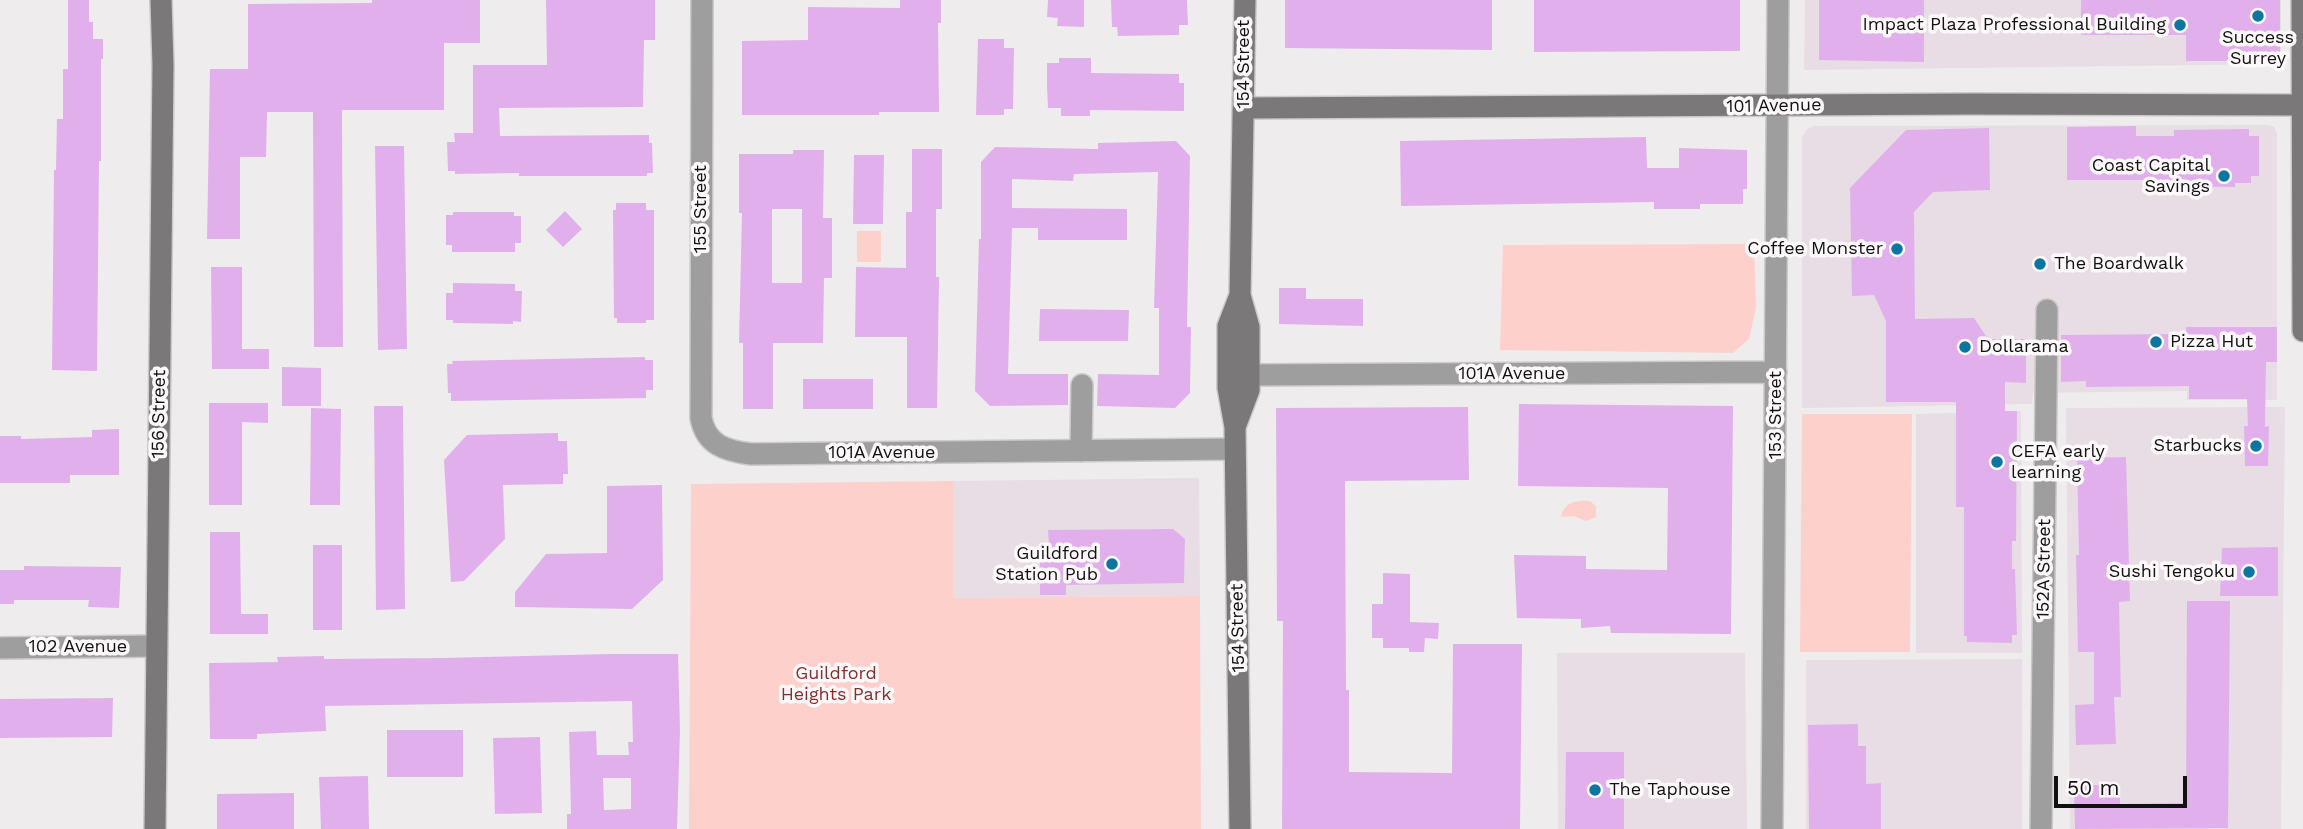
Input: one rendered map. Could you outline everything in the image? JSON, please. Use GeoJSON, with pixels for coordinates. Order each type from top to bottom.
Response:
{"type":"FeatureCollection","features":[{"type":"Feature","properties":{"kind":"main road","name":"156 Street"},"geometry":{"type":"LineString","coordinates":[[155,829],[163,65],[161,0]]}},
{"type":"Feature","properties":{"kind":"main road","name":"154 Street"},"geometry":{"type":"LineString","coordinates":[[1235,427],[1249,390],[1249,327],[1240,295],[1245,0]]}},
{"type":"Feature","properties":{"kind":"main road"},"geometry":{"type":"LineString","coordinates":[[2302,0],[2303,331]]}},
{"type":"Feature","properties":{"kind":"main road","name":"101 Avenue"},"geometry":{"type":"LineString","coordinates":[[1244,108],[2302,105]]}},
{"type":"Feature","properties":{"kind":"main road","name":"154 Street"},"geometry":{"type":"LineString","coordinates":[[1240,295],[1228,326],[1228,388],[1235,427],[1240,829]]}},
{"type":"Feature","properties":{"kind":"street","name":"155 Street"},"geometry":{"type":"LineString","coordinates":[[701,418],[702,0]]}},
{"type":"Feature","properties":{"kind":"street","name":"153 Street"},"geometry":{"type":"LineString","coordinates":[[1772,829],[1778,0]]}},
{"type":"Feature","properties":{"kind":"street","name":"152A Street"},"geometry":{"type":"LineString","coordinates":[[2041,829],[2047,310]]}},
{"type":"Feature","properties":{"kind":"street","name":"101A Avenue"},"geometry":{"type":"LineString","coordinates":[[1249,375],[1776,372]]}},
{"type":"Feature","properties":{"kind":"street"},"geometry":{"type":"LineString","coordinates":[[1081,451],[1083,385]]}},
{"type":"Feature","properties":{"kind":"street","name":"101A Avenue"},"geometry":{"type":"LineString","coordinates":[[701,418],[707,434],[718,446],[741,453],[1235,449]]}},
{"type":"Feature","properties":{"kind":"street","name":"102 Avenue"},"geometry":{"type":"LineString","coordinates":[[0,648],[156,646]]}},
{"type":"Feature","properties":{"kind":"shaded area"},"geometry":{"type":"Polygon","coordinates":[[[1805,0],[2281,0],[2281,64],[1804,70],[1805,0]]]}},
{"type":"Feature","properties":{"kind":"shaded area","name":"The Boardwalk"},"geometry":{"type":"Polygon","coordinates":[[[1813,126],[2274,127],[2277,133],[2277,400],[2187,400],[2187,391],[2033,393],[2032,404],[1802,408],[1802,137],[1806,130],[1813,126]]]}},
{"type":"Feature","properties":{"kind":"shaded area"},"geometry":{"type":"Polygon","coordinates":[[[2285,407],[2281,829],[2070,829],[2066,408],[2285,407]]]}},
{"type":"Feature","properties":{"kind":"shaded area"},"geometry":{"type":"Polygon","coordinates":[[[2021,411],[2022,653],[1916,653],[1916,414],[2021,411]]]}},
{"type":"Feature","properties":{"kind":"shaded area"},"geometry":{"type":"Polygon","coordinates":[[[1199,478],[1200,596],[953,598],[954,481],[1199,478]]]}},
{"type":"Feature","properties":{"kind":"shaded area"},"geometry":{"type":"Polygon","coordinates":[[[1557,653],[1745,653],[1747,829],[1558,829],[1557,653]]]}},
{"type":"Feature","properties":{"kind":"shaded area"},"geometry":{"type":"Polygon","coordinates":[[[2022,659],[2022,829],[1806,829],[1806,660],[2022,659]]]}},
{"type":"Feature","properties":{"kind":"green space"},"geometry":{"type":"Polygon","coordinates":[[[857,231],[881,231],[881,262],[857,262],[857,231]]]}},
{"type":"Feature","properties":{"kind":"green space"},"geometry":{"type":"Polygon","coordinates":[[[1754,244],[1756,307],[1749,339],[1733,353],[1500,350],[1503,245],[1754,244]]]}},
{"type":"Feature","properties":{"kind":"green space"},"geometry":{"type":"Polygon","coordinates":[[[1802,414],[1912,414],[1910,652],[1800,652],[1802,414]]]}},
{"type":"Feature","properties":{"kind":"green space","name":"Guildford Heights Park"},"geometry":{"type":"Polygon","coordinates":[[[954,481],[953,598],[1200,596],[1201,829],[689,829],[691,484],[954,481]]]}},
{"type":"Feature","properties":{"kind":"green space"},"geometry":{"type":"Polygon","coordinates":[[[1590,501],[1596,506],[1596,517],[1586,521],[1574,516],[1561,517],[1571,503],[1590,501]]]}},
{"type":"Feature","properties":{"kind":"building"},"geometry":{"type":"Polygon","coordinates":[[[68,0],[89,0],[89,22],[93,22],[93,39],[103,39],[97,371],[52,370],[54,170],[57,119],[63,119],[63,69],[68,69],[68,0]]]}},
{"type":"Feature","properties":{"kind":"building"},"geometry":{"type":"Polygon","coordinates":[[[372,0],[480,0],[480,43],[444,43],[444,110],[342,110],[343,347],[314,347],[313,112],[267,112],[266,157],[240,157],[240,239],[207,239],[210,69],[248,69],[248,4],[372,3],[372,0]]]}},
{"type":"Feature","properties":{"kind":"building"},"geometry":{"type":"Polygon","coordinates":[[[546,0],[655,0],[655,40],[644,40],[643,107],[499,108],[500,136],[649,135],[649,143],[652,143],[653,173],[647,173],[647,176],[519,176],[519,173],[455,174],[455,171],[448,171],[447,142],[455,142],[454,133],[473,133],[473,65],[547,65],[546,0]]]}},
{"type":"Feature","properties":{"kind":"building"},"geometry":{"type":"Polygon","coordinates":[[[900,0],[941,0],[941,23],[938,23],[939,112],[742,115],[742,41],[808,40],[808,7],[900,8],[900,0]]]}},
{"type":"Feature","properties":{"kind":"building"},"geometry":{"type":"Polygon","coordinates":[[[1048,0],[1084,0],[1084,27],[1057,26],[1058,18],[1047,17],[1048,0]]]}},
{"type":"Feature","properties":{"kind":"building"},"geometry":{"type":"Polygon","coordinates":[[[1111,0],[1187,0],[1188,25],[1179,25],[1179,35],[1118,36],[1117,27],[1112,27],[1111,0]]]}},
{"type":"Feature","properties":{"kind":"building"},"geometry":{"type":"Polygon","coordinates":[[[1285,0],[1492,0],[1492,50],[1285,48],[1285,0]]]}},
{"type":"Feature","properties":{"kind":"building"},"geometry":{"type":"Polygon","coordinates":[[[1534,0],[1740,0],[1740,51],[1534,52],[1534,0]]]}},
{"type":"Feature","properties":{"kind":"building"},"geometry":{"type":"Polygon","coordinates":[[[1819,0],[1924,0],[1924,62],[1819,60],[1819,0]]]}},
{"type":"Feature","properties":{"kind":"building","name":"Impact Plaza Professional Building"},"geometry":{"type":"Polygon","coordinates":[[[2081,0],[2280,0],[2280,61],[2186,61],[2186,35],[2081,35],[2081,0]]]}},
{"type":"Feature","properties":{"kind":"building"},"geometry":{"type":"Polygon","coordinates":[[[978,39],[1004,39],[1004,48],[1014,48],[1013,109],[1004,109],[1004,115],[976,115],[978,39]]]}},
{"type":"Feature","properties":{"kind":"building"},"geometry":{"type":"Polygon","coordinates":[[[1059,58],[1091,58],[1091,73],[1179,74],[1179,83],[1184,83],[1184,111],[1090,110],[1090,116],[1061,116],[1061,108],[1048,108],[1047,87],[1047,63],[1059,63],[1059,58]]]}},
{"type":"Feature","properties":{"kind":"building"},"geometry":{"type":"Polygon","coordinates":[[[2136,126],[2136,136],[2174,136],[2174,130],[2249,129],[2249,136],[2259,136],[2259,176],[2251,176],[2251,183],[2235,183],[2235,187],[2157,186],[2156,180],[2067,180],[2067,127],[2136,126]]]}},
{"type":"Feature","properties":{"kind":"building"},"geometry":{"type":"Polygon","coordinates":[[[1989,128],[1990,190],[1933,192],[1914,212],[1915,319],[1974,318],[1988,339],[2026,339],[2026,383],[2005,382],[2005,411],[2017,411],[2016,541],[2012,541],[2012,569],[2015,569],[2017,635],[2012,635],[2012,643],[1967,642],[1967,636],[1964,636],[1964,507],[1956,507],[1956,402],[1886,402],[1886,321],[1874,295],[1852,296],[1850,188],[1906,130],[1989,128]]]}},
{"type":"Feature","properties":{"kind":"building"},"geometry":{"type":"Polygon","coordinates":[[[1646,137],[1647,168],[1679,168],[1679,148],[1747,150],[1747,189],[1743,189],[1743,204],[1700,204],[1700,209],[1654,209],[1654,202],[1401,206],[1400,141],[1646,137]]]}},
{"type":"Feature","properties":{"kind":"building"},"geometry":{"type":"Polygon","coordinates":[[[1176,141],[1190,156],[1187,327],[1191,327],[1190,393],[1175,408],[1097,406],[1098,374],[1159,375],[1159,308],[1154,308],[1158,172],[1074,174],[1073,181],[1012,179],[1012,208],[1127,209],[1127,240],[1038,240],[1038,228],[1012,228],[1008,374],[1068,374],[1068,405],[990,406],[975,391],[981,162],[995,147],[1098,149],[1098,143],[1176,141]]]}},
{"type":"Feature","properties":{"kind":"building"},"geometry":{"type":"Polygon","coordinates":[[[375,146],[404,146],[407,349],[378,350],[375,146]]]}},
{"type":"Feature","properties":{"kind":"building"},"geometry":{"type":"Polygon","coordinates":[[[912,149],[942,149],[942,209],[936,209],[936,277],[939,277],[937,408],[907,408],[907,337],[855,337],[856,267],[906,268],[906,212],[912,212],[912,149]]]}},
{"type":"Feature","properties":{"kind":"building"},"geometry":{"type":"Polygon","coordinates":[[[793,150],[824,150],[823,218],[832,218],[832,278],[824,278],[823,343],[773,343],[773,409],[743,409],[743,343],[739,343],[742,213],[739,213],[739,154],[793,154],[793,150]],[[772,209],[772,283],[802,283],[802,209],[772,209]]]}},
{"type":"Feature","properties":{"kind":"building"},"geometry":{"type":"Polygon","coordinates":[[[854,155],[884,155],[883,224],[853,224],[854,155]]]}},
{"type":"Feature","properties":{"kind":"building"},"geometry":{"type":"Polygon","coordinates":[[[616,203],[646,203],[646,210],[654,210],[654,320],[646,320],[646,323],[617,323],[617,318],[614,318],[613,210],[616,210],[616,203]]]}},
{"type":"Feature","properties":{"kind":"building"},"geometry":{"type":"Polygon","coordinates":[[[565,211],[582,229],[563,247],[546,230],[565,211]]]}},
{"type":"Feature","properties":{"kind":"building"},"geometry":{"type":"Polygon","coordinates":[[[453,212],[514,212],[514,216],[521,216],[521,243],[515,243],[515,252],[452,252],[452,245],[446,245],[446,215],[453,215],[453,212]]]}},
{"type":"Feature","properties":{"kind":"building"},"geometry":{"type":"Polygon","coordinates":[[[211,267],[242,267],[242,349],[269,349],[269,369],[212,369],[211,267]]]}},
{"type":"Feature","properties":{"kind":"building"},"geometry":{"type":"Polygon","coordinates":[[[453,283],[515,284],[515,291],[522,291],[521,322],[453,323],[453,320],[446,320],[446,293],[453,293],[453,283]]]}},
{"type":"Feature","properties":{"kind":"building"},"geometry":{"type":"Polygon","coordinates":[[[1279,288],[1306,288],[1306,299],[1363,299],[1363,326],[1279,324],[1279,288]]]}},
{"type":"Feature","properties":{"kind":"building"},"geometry":{"type":"Polygon","coordinates":[[[1040,309],[1129,310],[1128,341],[1039,341],[1040,309]]]}},
{"type":"Feature","properties":{"kind":"building"},"geometry":{"type":"Polygon","coordinates":[[[2186,327],[2277,327],[2277,362],[2266,362],[2265,427],[2269,426],[2268,466],[2245,466],[2244,426],[2248,426],[2247,399],[2189,399],[2189,386],[2086,387],[2086,381],[2061,382],[2061,335],[2186,334],[2186,327]]]}},
{"type":"Feature","properties":{"kind":"building"},"geometry":{"type":"Polygon","coordinates":[[[645,357],[645,360],[653,360],[653,390],[646,390],[646,398],[451,401],[451,393],[448,393],[447,364],[453,364],[452,361],[645,357]]]}},
{"type":"Feature","properties":{"kind":"building"},"geometry":{"type":"Polygon","coordinates":[[[282,367],[321,368],[321,406],[282,406],[282,367]]]}},
{"type":"Feature","properties":{"kind":"building"},"geometry":{"type":"Polygon","coordinates":[[[803,379],[873,379],[873,409],[803,409],[803,379]]]}},
{"type":"Feature","properties":{"kind":"building"},"geometry":{"type":"Polygon","coordinates":[[[209,403],[268,403],[268,423],[242,422],[242,505],[209,505],[209,403]]]}},
{"type":"Feature","properties":{"kind":"building"},"geometry":{"type":"Polygon","coordinates":[[[1519,404],[1733,406],[1731,634],[1611,633],[1610,626],[1581,628],[1581,619],[1517,618],[1514,555],[1586,556],[1586,569],[1667,570],[1668,488],[1518,486],[1519,404]]]}},
{"type":"Feature","properties":{"kind":"building"},"geometry":{"type":"Polygon","coordinates":[[[374,406],[403,406],[405,609],[376,610],[374,406]]]}},
{"type":"Feature","properties":{"kind":"building"},"geometry":{"type":"Polygon","coordinates":[[[1468,407],[1469,480],[1345,481],[1349,772],[1452,773],[1453,644],[1522,644],[1520,829],[1282,829],[1283,621],[1277,621],[1276,408],[1468,407]]]}},
{"type":"Feature","properties":{"kind":"building"},"geometry":{"type":"Polygon","coordinates":[[[311,408],[341,409],[340,505],[310,505],[311,408]]]}},
{"type":"Feature","properties":{"kind":"building"},"geometry":{"type":"Polygon","coordinates":[[[119,429],[119,475],[70,475],[70,483],[0,483],[0,436],[21,436],[21,439],[92,437],[92,430],[119,429]]]}},
{"type":"Feature","properties":{"kind":"building"},"geometry":{"type":"Polygon","coordinates":[[[558,433],[558,441],[567,441],[568,474],[563,474],[563,484],[503,485],[505,539],[464,581],[451,582],[444,460],[467,435],[558,433]]]}},
{"type":"Feature","properties":{"kind":"building"},"geometry":{"type":"Polygon","coordinates":[[[2126,457],[2130,601],[2119,602],[2121,697],[2114,697],[2116,744],[2076,745],[2075,705],[2094,704],[2094,652],[2078,652],[2077,458],[2126,457]]]}},
{"type":"Feature","properties":{"kind":"building"},"geometry":{"type":"Polygon","coordinates":[[[662,485],[663,580],[632,609],[515,607],[515,592],[546,554],[607,553],[607,486],[662,485]]]}},
{"type":"Feature","properties":{"kind":"building","name":"Guildford Station Pub"},"geometry":{"type":"Polygon","coordinates":[[[1173,529],[1185,539],[1184,583],[1066,585],[1066,595],[1040,595],[1040,545],[1049,545],[1048,530],[1173,529]]]}},
{"type":"Feature","properties":{"kind":"building"},"geometry":{"type":"Polygon","coordinates":[[[210,532],[240,532],[241,614],[268,614],[268,634],[210,634],[210,532]]]}},
{"type":"Feature","properties":{"kind":"building"},"geometry":{"type":"Polygon","coordinates":[[[313,545],[342,545],[342,630],[313,630],[313,545]]]}},
{"type":"Feature","properties":{"kind":"building","name":"Sushi Tengoku"},"geometry":{"type":"Polygon","coordinates":[[[2278,547],[2278,596],[2220,596],[2222,548],[2278,547]]]}},
{"type":"Feature","properties":{"kind":"building"},"geometry":{"type":"Polygon","coordinates":[[[24,566],[121,567],[119,608],[88,607],[89,600],[14,600],[14,604],[0,604],[0,570],[24,570],[24,566]]]}},
{"type":"Feature","properties":{"kind":"building"},"geometry":{"type":"Polygon","coordinates":[[[1383,573],[1410,574],[1410,622],[1439,623],[1438,639],[1425,638],[1424,652],[1409,652],[1409,648],[1383,648],[1383,638],[1372,638],[1372,604],[1383,604],[1383,573]]]}},
{"type":"Feature","properties":{"kind":"building"},"geometry":{"type":"Polygon","coordinates":[[[2187,601],[2230,601],[2228,828],[2075,829],[2074,785],[2120,785],[2120,804],[2186,803],[2187,601]]]}},
{"type":"Feature","properties":{"kind":"building"},"geometry":{"type":"Polygon","coordinates":[[[678,654],[680,730],[677,829],[567,829],[567,814],[571,814],[569,732],[596,731],[597,755],[629,755],[628,742],[633,742],[632,701],[325,706],[326,731],[257,734],[257,739],[210,739],[209,663],[278,662],[277,657],[441,658],[678,654]],[[603,778],[604,810],[631,809],[631,778],[603,778]]]}},
{"type":"Feature","properties":{"kind":"building"},"geometry":{"type":"Polygon","coordinates":[[[113,698],[112,737],[0,738],[0,699],[113,698]]]}},
{"type":"Feature","properties":{"kind":"building"},"geometry":{"type":"Polygon","coordinates":[[[1858,724],[1858,746],[1866,746],[1866,784],[1881,783],[1881,829],[1809,829],[1808,725],[1858,724]]]}},
{"type":"Feature","properties":{"kind":"building"},"geometry":{"type":"Polygon","coordinates":[[[387,730],[463,730],[463,777],[387,777],[387,730]]]}},
{"type":"Feature","properties":{"kind":"building"},"geometry":{"type":"Polygon","coordinates":[[[540,737],[542,813],[495,814],[493,738],[540,737]]]}},
{"type":"Feature","properties":{"kind":"building","name":"The Taphouse"},"geometry":{"type":"Polygon","coordinates":[[[1566,752],[1624,752],[1624,829],[1565,829],[1566,752]]]}},
{"type":"Feature","properties":{"kind":"building"},"geometry":{"type":"Polygon","coordinates":[[[368,776],[369,829],[321,829],[319,777],[368,776]]]}},
{"type":"Feature","properties":{"kind":"building"},"geometry":{"type":"Polygon","coordinates":[[[294,793],[294,829],[217,829],[217,794],[294,793]]]}},
{"type":"Feature","properties":{"kind":"place","name":"Success Surrey"},"geometry":{"type":"Point","coordinates":[2258,16]}},
{"type":"Feature","properties":{"kind":"place","name":"Impact Plaza Professional Building"},"geometry":{"type":"Point","coordinates":[2180,25]}},
{"type":"Feature","properties":{"kind":"place","name":"Coast Capital Savings"},"geometry":{"type":"Point","coordinates":[2224,176]}},
{"type":"Feature","properties":{"kind":"place","name":"Coffee Monster"},"geometry":{"type":"Point","coordinates":[1897,249]}},
{"type":"Feature","properties":{"kind":"place","name":"The Boardwalk"},"geometry":{"type":"Point","coordinates":[2040,264]}},
{"type":"Feature","properties":{"kind":"place","name":"Pizza Hut"},"geometry":{"type":"Point","coordinates":[2156,342]}},
{"type":"Feature","properties":{"kind":"place","name":"Dollarama"},"geometry":{"type":"Point","coordinates":[1965,347]}},
{"type":"Feature","properties":{"kind":"place","name":"Starbucks"},"geometry":{"type":"Point","coordinates":[2256,446]}},
{"type":"Feature","properties":{"kind":"place","name":"CEFA early learning"},"geometry":{"type":"Point","coordinates":[1997,462]}},
{"type":"Feature","properties":{"kind":"place","name":"Guildford Station Pub"},"geometry":{"type":"Point","coordinates":[1112,564]}},
{"type":"Feature","properties":{"kind":"place","name":"Sushi Tengoku"},"geometry":{"type":"Point","coordinates":[2249,572]}},
{"type":"Feature","properties":{"kind":"place","name":"The Taphouse"},"geometry":{"type":"Point","coordinates":[1595,790]}}]}
